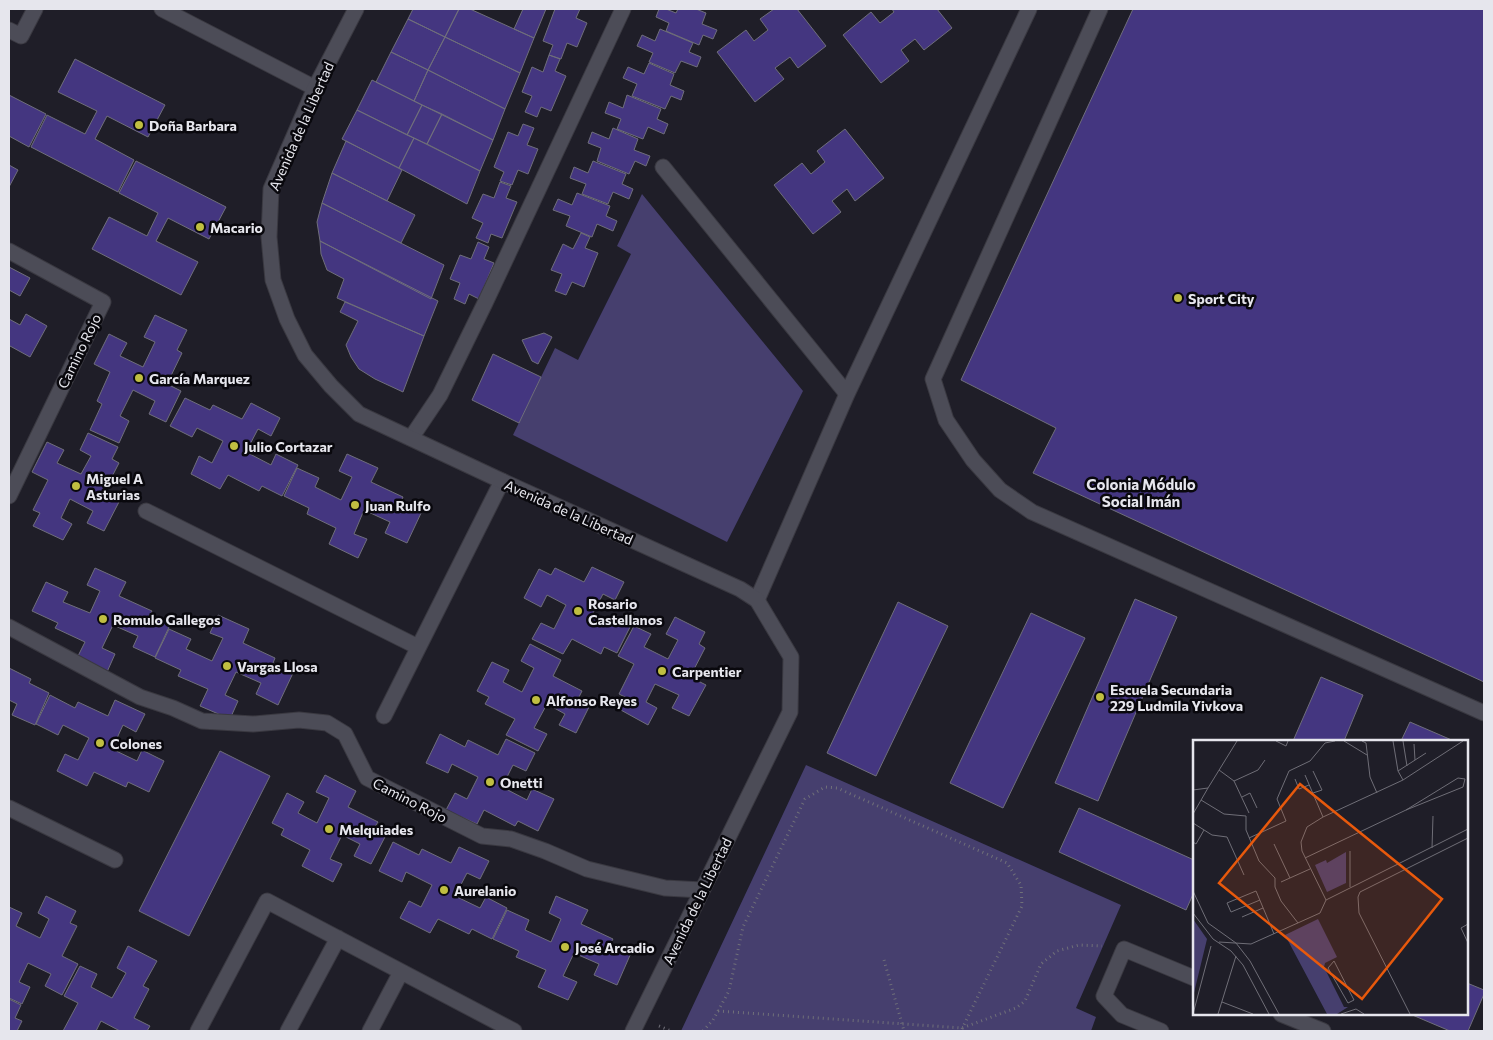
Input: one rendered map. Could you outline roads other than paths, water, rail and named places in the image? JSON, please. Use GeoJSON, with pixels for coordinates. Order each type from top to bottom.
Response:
{"type":"FeatureCollection","features":[{"type":"Feature","properties":{"kind":"street"},"geometry":{"type":"LineString","coordinates":[[9,30],[21,36],[35,9]]}},
{"type":"Feature","properties":{"kind":"street"},"geometry":{"type":"LineString","coordinates":[[162,9],[315,88]]}},
{"type":"Feature","properties":{"kind":"street","name":"Avenida de la Libertad"},"geometry":{"type":"LineString","coordinates":[[356,9],[315,88],[271,190],[269,237],[273,280],[287,319],[305,355],[331,386],[359,414],[740,589],[757,600],[792,657],[790,712],[633,1031]]}},
{"type":"Feature","properties":{"kind":"street"},"geometry":{"type":"LineString","coordinates":[[410,438],[444,386],[485,303],[622,9]]}},
{"type":"Feature","properties":{"kind":"street"},"geometry":{"type":"LineString","coordinates":[[757,600],[847,394],[1029,9]]}},
{"type":"Feature","properties":{"kind":"street"},"geometry":{"type":"LineString","coordinates":[[1100,9],[933,379],[946,420],[972,460],[1000,490],[1032,512],[1484,713]]}},
{"type":"Feature","properties":{"kind":"street"},"geometry":{"type":"LineString","coordinates":[[663,167],[847,394]]}},
{"type":"Feature","properties":{"kind":"street","name":"Camino Rojo"},"geometry":{"type":"LineString","coordinates":[[9,251],[103,302],[9,496]]}},
{"type":"Feature","properties":{"kind":"street"},"geometry":{"type":"LineString","coordinates":[[384,716],[502,481]]}},
{"type":"Feature","properties":{"kind":"street"},"geometry":{"type":"LineString","coordinates":[[146,511],[418,648]]}},
{"type":"Feature","properties":{"kind":"street","name":"Camino Rojo"},"geometry":{"type":"LineString","coordinates":[[9,627],[140,697],[173,708],[202,721],[253,724],[299,720],[328,723],[345,734],[367,778],[482,836],[511,839],[545,850],[587,869],[665,888],[702,890]]}},
{"type":"Feature","properties":{"kind":"street"},"geometry":{"type":"LineString","coordinates":[[9,808],[115,860]]}},
{"type":"Feature","properties":{"kind":"street"},"geometry":{"type":"LineString","coordinates":[[198,1031],[268,901],[514,1031]]}},
{"type":"Feature","properties":{"kind":"street"},"geometry":{"type":"LineString","coordinates":[[288,1031],[338,938]]}},
{"type":"Feature","properties":{"kind":"street"},"geometry":{"type":"LineString","coordinates":[[1161,1031],[1122,1015],[1104,996],[1124,949],[1193,978]]}},
{"type":"Feature","properties":{"kind":"street"},"geometry":{"type":"LineString","coordinates":[[370,1031],[401,972]]}},
{"type":"Feature","properties":{"kind":"street"},"geometry":{"type":"LineString","coordinates":[[1283,1015],[1323,1031]]}},
{"type":"Feature","properties":{"kind":"place","name":"Doña Barbara"},"geometry":{"type":"Point","coordinates":[139,125]}},
{"type":"Feature","properties":{"kind":"place","name":"Macario"},"geometry":{"type":"Point","coordinates":[200,227]}},
{"type":"Feature","properties":{"kind":"place","name":"Sport City"},"geometry":{"type":"Point","coordinates":[1178,298]}},
{"type":"Feature","properties":{"kind":"place","name":"García Marquez"},"geometry":{"type":"Point","coordinates":[139,378]}},
{"type":"Feature","properties":{"kind":"place","name":"Julio Cortazar"},"geometry":{"type":"Point","coordinates":[234,446]}},
{"type":"Feature","properties":{"kind":"place","name":"Miguel A Asturias"},"geometry":{"type":"Point","coordinates":[76,486]}},
{"type":"Feature","properties":{"kind":"place","name":"Juan Rulfo"},"geometry":{"type":"Point","coordinates":[355,505]}},
{"type":"Feature","properties":{"kind":"place","name":"Rosario Castellanos"},"geometry":{"type":"Point","coordinates":[578,611]}},
{"type":"Feature","properties":{"kind":"place","name":"Romulo Gallegos"},"geometry":{"type":"Point","coordinates":[103,619]}},
{"type":"Feature","properties":{"kind":"place","name":"Vargas Llosa"},"geometry":{"type":"Point","coordinates":[227,666]}},
{"type":"Feature","properties":{"kind":"place","name":"Carpentier"},"geometry":{"type":"Point","coordinates":[662,671]}},
{"type":"Feature","properties":{"kind":"place","name":"Escuela Secundaria 229 Ludmila Yivkova"},"geometry":{"type":"Point","coordinates":[1100,697]}},
{"type":"Feature","properties":{"kind":"place","name":"Alfonso Reyes"},"geometry":{"type":"Point","coordinates":[536,700]}},
{"type":"Feature","properties":{"kind":"place","name":"Colones"},"geometry":{"type":"Point","coordinates":[100,743]}},
{"type":"Feature","properties":{"kind":"place","name":"Onetti"},"geometry":{"type":"Point","coordinates":[490,782]}},
{"type":"Feature","properties":{"kind":"place","name":"Melquiades"},"geometry":{"type":"Point","coordinates":[329,829]}},
{"type":"Feature","properties":{"kind":"place","name":"Aurelanio"},"geometry":{"type":"Point","coordinates":[444,890]}},
{"type":"Feature","properties":{"kind":"place","name":"José Arcadio"},"geometry":{"type":"Point","coordinates":[565,947]}},
{"type":"Feature","properties":{"kind":"district","name":"Colonia Módulo Social Imán"},"geometry":{"type":"Point","coordinates":[1141,492]}}]}
